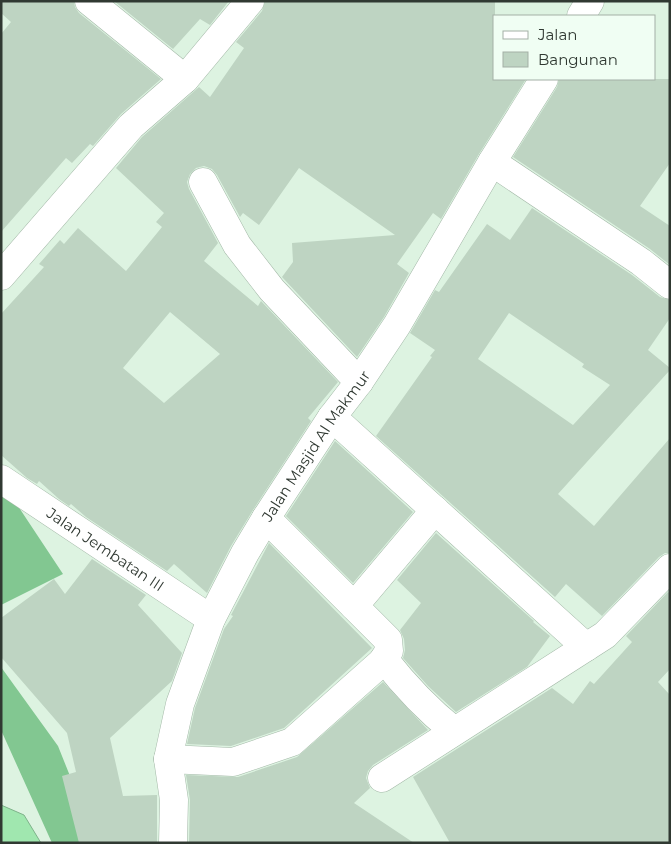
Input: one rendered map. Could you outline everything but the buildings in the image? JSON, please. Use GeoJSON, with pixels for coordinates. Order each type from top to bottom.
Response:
{"type":"FeatureCollection","features":[{"type":"Feature","properties":{"kind":"street"},"geometry":{"type":"LineString","coordinates":[[89,1],[185,79]]}},
{"type":"Feature","properties":{"kind":"street"},"geometry":{"type":"LineString","coordinates":[[1,276],[131,126],[185,79],[250,1]]}},
{"type":"Feature","properties":{"kind":"street"},"geometry":{"type":"LineString","coordinates":[[582,15],[590,1]]}},
{"type":"Feature","properties":{"kind":"street","name":"Jalan Masjid Al Makmur"},"geometry":{"type":"LineString","coordinates":[[173,843],[174,800],[168,759],[180,704],[211,619],[245,553],[266,518],[332,417],[359,382],[398,325],[492,162],[543,80]]}},
{"type":"Feature","properties":{"kind":"street"},"geometry":{"type":"LineString","coordinates":[[492,162],[641,262],[670,284]]}},
{"type":"Feature","properties":{"kind":"street"},"geometry":{"type":"LineString","coordinates":[[203,182],[237,245],[272,290],[359,382]]}},
{"type":"Feature","properties":{"kind":"street"},"geometry":{"type":"LineString","coordinates":[[332,417],[586,646]]}},
{"type":"Feature","properties":{"kind":"street","name":"Jalan Jembatan III"},"geometry":{"type":"LineString","coordinates":[[1,479],[211,619]]}},
{"type":"Feature","properties":{"kind":"street"},"geometry":{"type":"LineString","coordinates":[[354,606],[434,510]]}},
{"type":"Feature","properties":{"kind":"street"},"geometry":{"type":"LineString","coordinates":[[168,759],[233,762],[292,742],[384,659],[389,651],[388,640],[266,518]]}},
{"type":"Feature","properties":{"kind":"street"},"geometry":{"type":"LineString","coordinates":[[382,778],[605,634],[670,568]]}},
{"type":"Feature","properties":{"kind":"street"},"geometry":{"type":"LineString","coordinates":[[384,659],[406,687],[454,731]]}},
{"type":"Feature","properties":{"kind":"shaded area"},"geometry":{"type":"Polygon","coordinates":[[[10,494],[63,574],[1,605],[1,496],[10,494]]]}},
{"type":"Feature","properties":{"kind":"shaded area"},"geometry":{"type":"Polygon","coordinates":[[[1,667],[58,746],[72,781],[90,843],[52,843],[1,730],[1,667]]]}},
{"type":"Feature","properties":{"kind":"shaded area"},"geometry":{"type":"Polygon","coordinates":[[[1,805],[24,815],[41,843],[1,843],[1,805]]]}}]}
